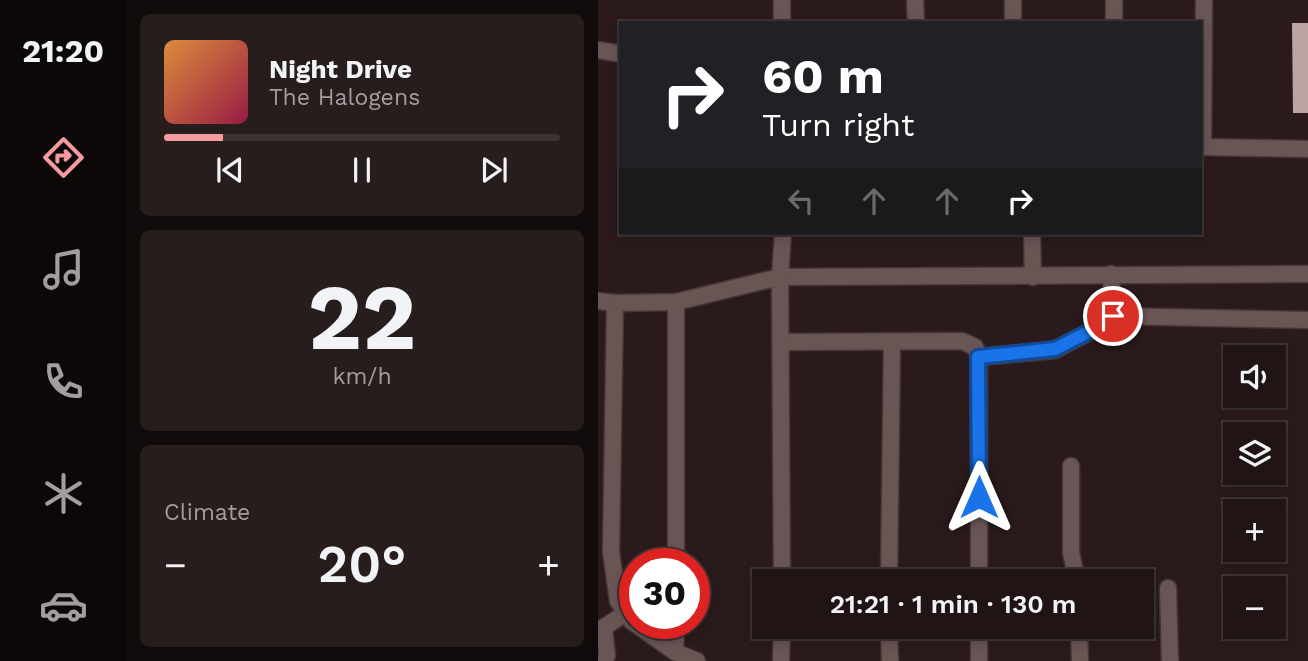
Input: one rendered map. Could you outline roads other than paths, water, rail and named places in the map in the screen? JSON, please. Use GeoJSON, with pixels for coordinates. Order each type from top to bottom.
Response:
{"type":"FeatureCollection","features":[{"type":"Feature","properties":{"kind":"street"},"geometry":{"type":"LineString","coordinates":[[782,0],[782,21]]}},
{"type":"Feature","properties":{"kind":"street"},"geometry":{"type":"LineString","coordinates":[[915,0],[916,21]]}},
{"type":"Feature","properties":{"kind":"street"},"geometry":{"type":"LineString","coordinates":[[1013,0],[1013,21]]}},
{"type":"Feature","properties":{"kind":"street"},"geometry":{"type":"LineString","coordinates":[[1114,0],[1114,21]]}},
{"type":"Feature","properties":{"kind":"street"},"geometry":{"type":"LineString","coordinates":[[1204,0],[1202,147],[1307,149]]}},
{"type":"Feature","properties":{"kind":"street"},"geometry":{"type":"LineString","coordinates":[[598,50],[619,54]]}},
{"type":"Feature","properties":{"kind":"street"},"geometry":{"type":"LineString","coordinates":[[782,569],[783,235]]}},
{"type":"Feature","properties":{"kind":"street"},"geometry":{"type":"LineString","coordinates":[[1032,235],[1033,277]]}},
{"type":"Feature","properties":{"kind":"street"},"geometry":{"type":"LineString","coordinates":[[1111,274],[1113,316]]}},
{"type":"Feature","properties":{"kind":"street"},"geometry":{"type":"LineString","coordinates":[[598,301],[676,302],[781,277],[1307,274]]}},
{"type":"Feature","properties":{"kind":"street"},"geometry":{"type":"LineString","coordinates":[[676,302],[676,548]]}},
{"type":"Feature","properties":{"kind":"street"},"geometry":{"type":"LineString","coordinates":[[616,303],[605,500],[619,602]]}},
{"type":"Feature","properties":{"kind":"street"},"geometry":{"type":"LineString","coordinates":[[978,357],[1055,349],[1104,324],[1113,316],[1307,320]]}},
{"type":"Feature","properties":{"kind":"street"},"geometry":{"type":"LineString","coordinates":[[781,342],[962,341],[975,347],[978,357],[979,569]]}},
{"type":"Feature","properties":{"kind":"street"},"geometry":{"type":"LineString","coordinates":[[889,569],[892,343]]}},
{"type":"Feature","properties":{"kind":"street"},"geometry":{"type":"LineString","coordinates":[[1071,466],[1072,552],[1076,569]]}},
{"type":"Feature","properties":{"kind":"street"},"geometry":{"type":"LineString","coordinates":[[1168,588],[1170,661]]}},
{"type":"Feature","properties":{"kind":"street"},"geometry":{"type":"LineString","coordinates":[[605,661],[607,655],[601,630],[619,618]]}},
{"type":"Feature","properties":{"kind":"street"},"geometry":{"type":"LineString","coordinates":[[657,639],[676,652],[697,661]]}},
{"type":"Feature","properties":{"kind":"street"},"geometry":{"type":"LineString","coordinates":[[676,639],[676,652]]}},
{"type":"Feature","properties":{"kind":"street"},"geometry":{"type":"LineString","coordinates":[[781,661],[782,639]]}},
{"type":"Feature","properties":{"kind":"street"},"geometry":{"type":"LineString","coordinates":[[889,639],[890,661]]}},
{"type":"Feature","properties":{"kind":"street"},"geometry":{"type":"LineString","coordinates":[[979,639],[979,661]]}},
{"type":"Feature","properties":{"kind":"street"},"geometry":{"type":"LineString","coordinates":[[1079,639],[1080,661]]}}]}
